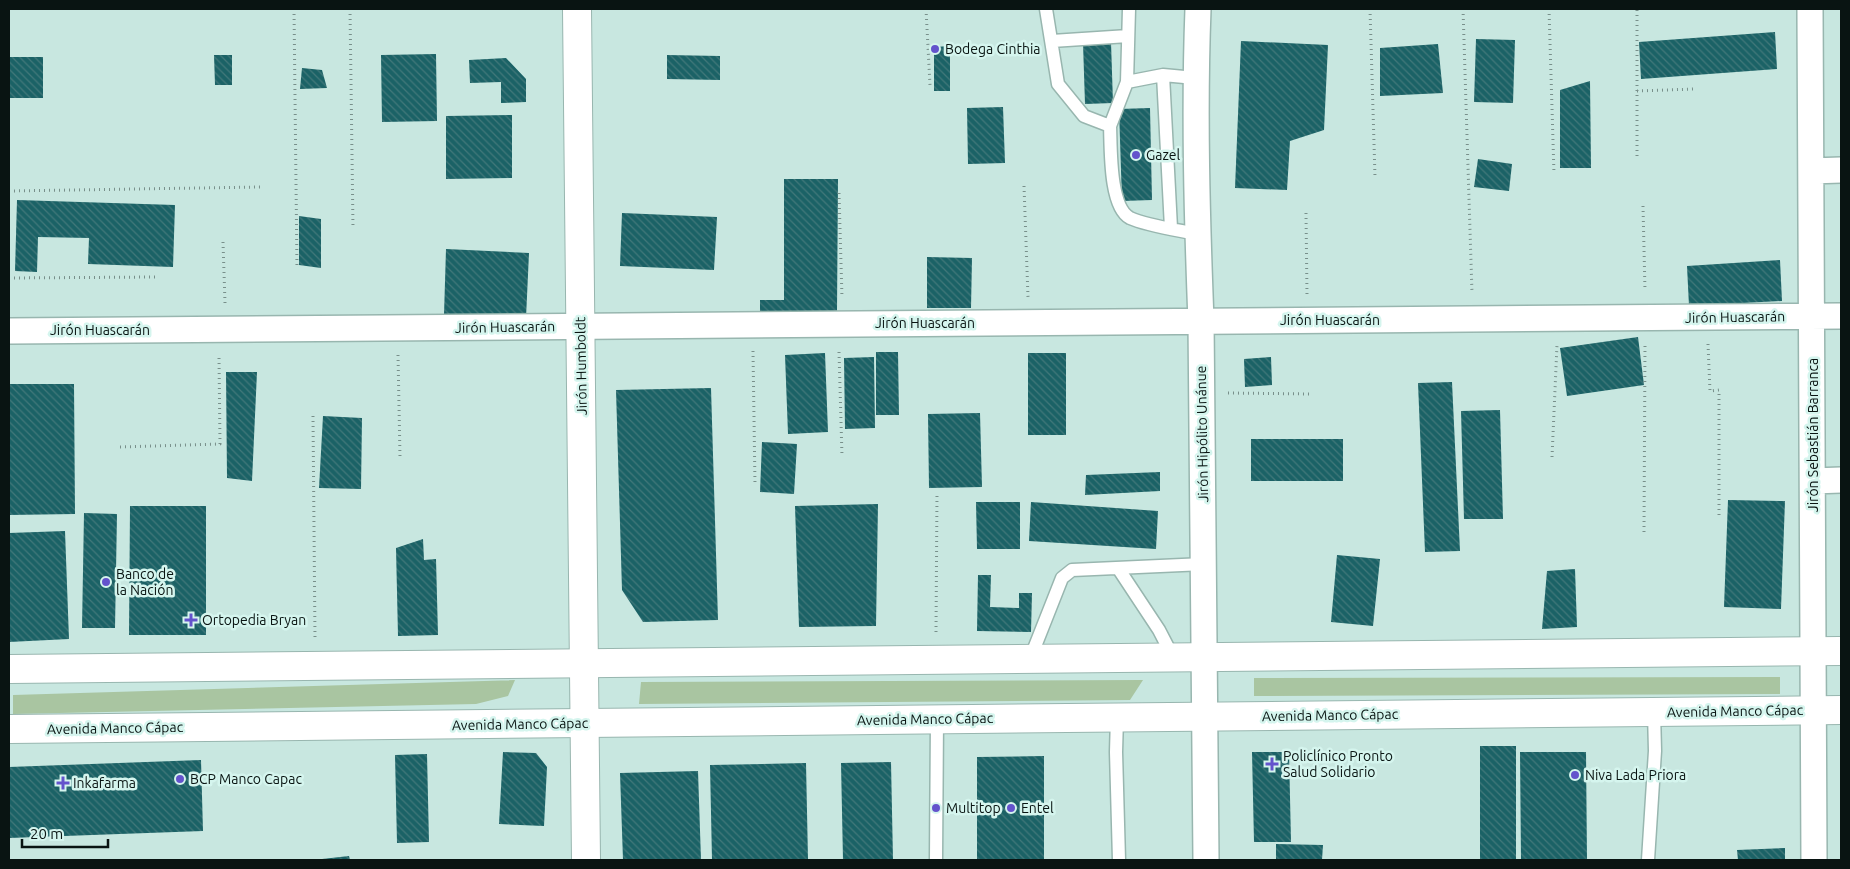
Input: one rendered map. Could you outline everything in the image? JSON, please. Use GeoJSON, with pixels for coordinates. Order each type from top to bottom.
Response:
{"type":"FeatureCollection","features":[{"type":"Feature","properties":{"kind":"main road","name":"Jirón Humboldt"},"geometry":{"type":"LineString","coordinates":[[577,9],[586,860]]}},
{"type":"Feature","properties":{"kind":"main road"},"geometry":{"type":"LineString","coordinates":[[9,669],[1841,651]]}},
{"type":"Feature","properties":{"kind":"main road","name":"Avenida Manco Cápac"},"geometry":{"type":"LineString","coordinates":[[9,729],[1841,710]]}},
{"type":"Feature","properties":{"kind":"street","name":"Jirón Hipólito Unánue"},"geometry":{"type":"LineString","coordinates":[[1198,9],[1195,78],[1197,234],[1202,321],[1206,657],[1206,860]]}},
{"type":"Feature","properties":{"kind":"street","name":"Jirón Sebastián Barranca"},"geometry":{"type":"LineString","coordinates":[[1810,9],[1814,860]]}},
{"type":"Feature","properties":{"kind":"street"},"geometry":{"type":"LineString","coordinates":[[1811,171],[1841,170]]}},
{"type":"Feature","properties":{"kind":"street","name":"Jirón Huascarán"},"geometry":{"type":"LineString","coordinates":[[9,331],[1841,316]]}},
{"type":"Feature","properties":{"kind":"street"},"geometry":{"type":"LineString","coordinates":[[1813,480],[1841,480]]}},
{"type":"Feature","properties":{"kind":"lane"},"geometry":{"type":"LineString","coordinates":[[1046,9],[1058,84],[1084,116],[1110,126]]}},
{"type":"Feature","properties":{"kind":"lane"},"geometry":{"type":"LineString","coordinates":[[1129,9],[1128,82],[1110,126],[1115,193],[1120,206],[1129,217],[1197,234]]}},
{"type":"Feature","properties":{"kind":"lane"},"geometry":{"type":"LineString","coordinates":[[1052,41],[1128,36]]}},
{"type":"Feature","properties":{"kind":"lane"},"geometry":{"type":"LineString","coordinates":[[1128,82],[1163,75],[1195,78]]}},
{"type":"Feature","properties":{"kind":"lane"},"geometry":{"type":"LineString","coordinates":[[1163,75],[1171,228]]}},
{"type":"Feature","properties":{"kind":"lane"},"geometry":{"type":"LineString","coordinates":[[1030,659],[1062,578],[1072,570],[1204,564]]}},
{"type":"Feature","properties":{"kind":"lane"},"geometry":{"type":"LineString","coordinates":[[1118,568],[1159,630],[1173,657]]}},
{"type":"Feature","properties":{"kind":"lane"},"geometry":{"type":"LineString","coordinates":[[1648,860],[1655,751],[1654,712]]}},
{"type":"Feature","properties":{"kind":"lane"},"geometry":{"type":"LineString","coordinates":[[1117,717],[1118,860]]}},
{"type":"Feature","properties":{"kind":"lane"},"geometry":{"type":"LineString","coordinates":[[936,860],[937,719]]}},
{"type":"Feature","properties":{"kind":"path"},"geometry":{"type":"LineString","coordinates":[[294,9],[297,269]]}},
{"type":"Feature","properties":{"kind":"path"},"geometry":{"type":"LineString","coordinates":[[350,9],[353,228]]}},
{"type":"Feature","properties":{"kind":"path"},"geometry":{"type":"LineString","coordinates":[[926,9],[930,85]]}},
{"type":"Feature","properties":{"kind":"path"},"geometry":{"type":"LineString","coordinates":[[1370,9],[1376,177]]}},
{"type":"Feature","properties":{"kind":"path"},"geometry":{"type":"LineString","coordinates":[[1463,9],[1473,319]]}},
{"type":"Feature","properties":{"kind":"path"},"geometry":{"type":"LineString","coordinates":[[1549,9],[1554,174]]}},
{"type":"Feature","properties":{"kind":"path"},"geometry":{"type":"LineString","coordinates":[[1637,9],[1637,156]]}},
{"type":"Feature","properties":{"kind":"path"},"geometry":{"type":"LineString","coordinates":[[1637,91],[1695,89]]}},
{"type":"Feature","properties":{"kind":"path"},"geometry":{"type":"LineString","coordinates":[[1024,186],[1029,322]]}},
{"type":"Feature","properties":{"kind":"path"},"geometry":{"type":"LineString","coordinates":[[9,191],[261,187]]}},
{"type":"Feature","properties":{"kind":"path"},"geometry":{"type":"LineString","coordinates":[[840,194],[842,456]]}},
{"type":"Feature","properties":{"kind":"path"},"geometry":{"type":"LineString","coordinates":[[1643,206],[1646,317],[1644,532]]}},
{"type":"Feature","properties":{"kind":"path"},"geometry":{"type":"LineString","coordinates":[[1306,213],[1307,320]]}},
{"type":"Feature","properties":{"kind":"path"},"geometry":{"type":"LineString","coordinates":[[120,447],[220,444],[223,242]]}},
{"type":"Feature","properties":{"kind":"path"},"geometry":{"type":"LineString","coordinates":[[9,278],[156,278]]}},
{"type":"Feature","properties":{"kind":"path"},"geometry":{"type":"LineString","coordinates":[[1708,317],[1710,391],[1719,390],[1719,516]]}},
{"type":"Feature","properties":{"kind":"path"},"geometry":{"type":"LineString","coordinates":[[1552,457],[1558,318]]}},
{"type":"Feature","properties":{"kind":"path"},"geometry":{"type":"LineString","coordinates":[[752,325],[755,485]]}},
{"type":"Feature","properties":{"kind":"path"},"geometry":{"type":"LineString","coordinates":[[398,328],[400,457]]}},
{"type":"Feature","properties":{"kind":"path"},"geometry":{"type":"LineString","coordinates":[[1202,393],[1312,394]]}},
{"type":"Feature","properties":{"kind":"path"},"geometry":{"type":"LineString","coordinates":[[313,416],[315,666]]}},
{"type":"Feature","properties":{"kind":"path"},"geometry":{"type":"LineString","coordinates":[[936,493],[936,660]]}},
{"type":"Feature","properties":{"kind":"green space"},"geometry":{"type":"Polygon","coordinates":[[[1780,677],[1780,694],[1254,696],[1254,678],[1780,677]]]}},
{"type":"Feature","properties":{"kind":"green space"},"geometry":{"type":"Polygon","coordinates":[[[515,680],[508,696],[476,704],[13,714],[13,695],[515,680]]]}},
{"type":"Feature","properties":{"kind":"green space"},"geometry":{"type":"Polygon","coordinates":[[[1143,680],[1130,700],[639,704],[641,682],[1143,680]]]}},
{"type":"Feature","properties":{"kind":"building"},"geometry":{"type":"Polygon","coordinates":[[[1775,32],[1777,69],[1641,79],[1639,42],[1775,32]]]}},
{"type":"Feature","properties":{"kind":"building"},"geometry":{"type":"Polygon","coordinates":[[[1476,39],[1515,40],[1513,103],[1474,102],[1476,39]]]}},
{"type":"Feature","properties":{"kind":"building"},"geometry":{"type":"Polygon","coordinates":[[[1241,41],[1328,45],[1324,130],[1290,141],[1287,190],[1235,188],[1241,41]]]}},
{"type":"Feature","properties":{"kind":"building"},"geometry":{"type":"Polygon","coordinates":[[[1111,42],[1113,103],[1085,104],[1083,43],[1111,42]]]}},
{"type":"Feature","properties":{"kind":"building"},"geometry":{"type":"Polygon","coordinates":[[[1438,44],[1443,93],[1380,96],[1380,48],[1438,44]]]}},
{"type":"Feature","properties":{"kind":"building"},"geometry":{"type":"Polygon","coordinates":[[[950,46],[950,91],[934,91],[934,47],[950,46]]]}},
{"type":"Feature","properties":{"kind":"building"},"geometry":{"type":"Polygon","coordinates":[[[436,54],[437,121],[382,122],[381,55],[436,54]]]}},
{"type":"Feature","properties":{"kind":"building"},"geometry":{"type":"Polygon","coordinates":[[[214,55],[232,55],[232,85],[215,85],[214,55]]]}},
{"type":"Feature","properties":{"kind":"building"},"geometry":{"type":"Polygon","coordinates":[[[667,55],[720,56],[720,80],[667,79],[667,55]]]}},
{"type":"Feature","properties":{"kind":"building"},"geometry":{"type":"Polygon","coordinates":[[[9,57],[43,57],[43,98],[9,98],[9,57]]]}},
{"type":"Feature","properties":{"kind":"building"},"geometry":{"type":"Polygon","coordinates":[[[506,58],[526,79],[526,102],[501,103],[501,82],[470,83],[469,60],[506,58]]]}},
{"type":"Feature","properties":{"kind":"building"},"geometry":{"type":"Polygon","coordinates":[[[302,68],[322,70],[327,88],[300,89],[302,68]]]}},
{"type":"Feature","properties":{"kind":"building"},"geometry":{"type":"Polygon","coordinates":[[[1590,81],[1591,168],[1560,168],[1560,90],[1590,81]]]}},
{"type":"Feature","properties":{"kind":"building"},"geometry":{"type":"Polygon","coordinates":[[[1003,107],[1005,163],[968,164],[967,108],[1003,107]]]}},
{"type":"Feature","properties":{"kind":"building","name":"Gazel"},"geometry":{"type":"Polygon","coordinates":[[[1150,108],[1152,200],[1122,201],[1119,109],[1150,108]]]}},
{"type":"Feature","properties":{"kind":"building"},"geometry":{"type":"Polygon","coordinates":[[[512,115],[512,178],[446,179],[446,116],[512,115]]]}},
{"type":"Feature","properties":{"kind":"building"},"geometry":{"type":"Polygon","coordinates":[[[1478,159],[1512,164],[1509,191],[1474,187],[1478,159]]]}},
{"type":"Feature","properties":{"kind":"building"},"geometry":{"type":"Polygon","coordinates":[[[784,179],[838,179],[837,311],[760,311],[760,300],[784,300],[784,179]]]}},
{"type":"Feature","properties":{"kind":"building"},"geometry":{"type":"Polygon","coordinates":[[[17,200],[175,205],[173,267],[88,264],[89,238],[38,237],[37,272],[15,271],[17,200]]]}},
{"type":"Feature","properties":{"kind":"building"},"geometry":{"type":"Polygon","coordinates":[[[622,213],[717,217],[714,270],[620,266],[622,213]]]}},
{"type":"Feature","properties":{"kind":"building"},"geometry":{"type":"Polygon","coordinates":[[[299,216],[321,219],[321,268],[299,265],[299,216]]]}},
{"type":"Feature","properties":{"kind":"building"},"geometry":{"type":"Polygon","coordinates":[[[446,249],[529,253],[526,318],[444,315],[446,249]]]}},
{"type":"Feature","properties":{"kind":"building"},"geometry":{"type":"Polygon","coordinates":[[[927,257],[972,258],[971,308],[927,308],[927,257]]]}},
{"type":"Feature","properties":{"kind":"building"},"geometry":{"type":"Polygon","coordinates":[[[1780,260],[1782,301],[1689,306],[1687,266],[1780,260]]]}},
{"type":"Feature","properties":{"kind":"building"},"geometry":{"type":"Polygon","coordinates":[[[1638,337],[1644,385],[1567,396],[1560,348],[1638,337]]]}},
{"type":"Feature","properties":{"kind":"building"},"geometry":{"type":"Polygon","coordinates":[[[876,352],[898,352],[899,415],[876,415],[876,352]]]}},
{"type":"Feature","properties":{"kind":"building"},"geometry":{"type":"Polygon","coordinates":[[[825,353],[828,432],[788,434],[785,355],[825,353]]]}},
{"type":"Feature","properties":{"kind":"building"},"geometry":{"type":"Polygon","coordinates":[[[1028,353],[1066,353],[1066,435],[1028,435],[1028,353]]]}},
{"type":"Feature","properties":{"kind":"building"},"geometry":{"type":"Polygon","coordinates":[[[874,357],[875,428],[845,429],[844,358],[874,357]]]}},
{"type":"Feature","properties":{"kind":"building"},"geometry":{"type":"Polygon","coordinates":[[[1271,357],[1272,385],[1245,387],[1244,359],[1271,357]]]}},
{"type":"Feature","properties":{"kind":"building"},"geometry":{"type":"Polygon","coordinates":[[[226,372],[257,372],[252,481],[227,478],[226,372]]]}},
{"type":"Feature","properties":{"kind":"building"},"geometry":{"type":"Polygon","coordinates":[[[1452,382],[1460,551],[1425,552],[1418,383],[1452,382]]]}},
{"type":"Feature","properties":{"kind":"building"},"geometry":{"type":"Polygon","coordinates":[[[9,384],[74,384],[75,514],[9,515],[9,384]]]}},
{"type":"Feature","properties":{"kind":"building"},"geometry":{"type":"Polygon","coordinates":[[[711,388],[718,620],[643,622],[622,590],[616,390],[711,388]]]}},
{"type":"Feature","properties":{"kind":"building"},"geometry":{"type":"Polygon","coordinates":[[[1500,410],[1503,519],[1464,519],[1461,411],[1500,410]]]}},
{"type":"Feature","properties":{"kind":"building"},"geometry":{"type":"Polygon","coordinates":[[[980,413],[982,487],[929,488],[928,414],[980,413]]]}},
{"type":"Feature","properties":{"kind":"building"},"geometry":{"type":"Polygon","coordinates":[[[323,416],[362,418],[361,489],[319,488],[323,416]]]}},
{"type":"Feature","properties":{"kind":"building"},"geometry":{"type":"Polygon","coordinates":[[[1251,439],[1343,439],[1343,481],[1251,481],[1251,439]]]}},
{"type":"Feature","properties":{"kind":"building"},"geometry":{"type":"Polygon","coordinates":[[[762,442],[797,444],[794,494],[760,492],[762,442]]]}},
{"type":"Feature","properties":{"kind":"building"},"geometry":{"type":"Polygon","coordinates":[[[1160,472],[1160,491],[1085,495],[1086,475],[1160,472]]]}},
{"type":"Feature","properties":{"kind":"building"},"geometry":{"type":"Polygon","coordinates":[[[1728,500],[1785,501],[1781,609],[1724,607],[1728,500]]]}},
{"type":"Feature","properties":{"kind":"building"},"geometry":{"type":"Polygon","coordinates":[[[976,502],[1020,502],[1020,549],[977,549],[976,502]]]}},
{"type":"Feature","properties":{"kind":"building"},"geometry":{"type":"Polygon","coordinates":[[[1031,502],[1158,511],[1156,549],[1029,541],[1031,502]]]}},
{"type":"Feature","properties":{"kind":"building"},"geometry":{"type":"Polygon","coordinates":[[[878,504],[876,626],[799,627],[795,506],[878,504]]]}},
{"type":"Feature","properties":{"kind":"building"},"geometry":{"type":"Polygon","coordinates":[[[130,506],[206,506],[206,635],[129,635],[130,506]]]}},
{"type":"Feature","properties":{"kind":"building"},"geometry":{"type":"Polygon","coordinates":[[[84,513],[117,514],[115,628],[82,628],[84,513]]]}},
{"type":"Feature","properties":{"kind":"building"},"geometry":{"type":"Polygon","coordinates":[[[65,531],[69,639],[9,642],[9,533],[65,531]]]}},
{"type":"Feature","properties":{"kind":"building"},"geometry":{"type":"Polygon","coordinates":[[[423,539],[424,560],[436,559],[438,635],[398,636],[396,548],[423,539]]]}},
{"type":"Feature","properties":{"kind":"building"},"geometry":{"type":"Polygon","coordinates":[[[1337,555],[1380,559],[1373,626],[1331,622],[1337,555]]]}},
{"type":"Feature","properties":{"kind":"building"},"geometry":{"type":"Polygon","coordinates":[[[1575,569],[1577,627],[1542,629],[1547,571],[1575,569]]]}},
{"type":"Feature","properties":{"kind":"building"},"geometry":{"type":"Polygon","coordinates":[[[978,575],[991,575],[990,607],[1019,608],[1019,593],[1032,593],[1031,632],[977,631],[978,575]]]}},
{"type":"Feature","properties":{"kind":"building"},"geometry":{"type":"Polygon","coordinates":[[[1480,746],[1516,746],[1516,860],[1480,860],[1480,746]]]}},
{"type":"Feature","properties":{"kind":"building"},"geometry":{"type":"Polygon","coordinates":[[[503,752],[536,753],[547,767],[544,826],[499,824],[503,752]]]}},
{"type":"Feature","properties":{"kind":"building"},"geometry":{"type":"Polygon","coordinates":[[[1252,752],[1289,752],[1291,842],[1254,842],[1252,752]]]}},
{"type":"Feature","properties":{"kind":"building"},"geometry":{"type":"Polygon","coordinates":[[[1520,752],[1586,752],[1587,860],[1521,860],[1520,752]]]}},
{"type":"Feature","properties":{"kind":"building"},"geometry":{"type":"Polygon","coordinates":[[[427,754],[429,842],[397,843],[395,755],[427,754]]]}},
{"type":"Feature","properties":{"kind":"building","name":"Entel"},"geometry":{"type":"Polygon","coordinates":[[[1044,756],[1044,860],[977,860],[977,757],[1044,756]]]}},
{"type":"Feature","properties":{"kind":"building"},"geometry":{"type":"Polygon","coordinates":[[[201,760],[203,831],[9,838],[9,767],[201,760]]]}},
{"type":"Feature","properties":{"kind":"building"},"geometry":{"type":"Polygon","coordinates":[[[891,762],[893,860],[843,860],[841,763],[891,762]]]}},
{"type":"Feature","properties":{"kind":"building"},"geometry":{"type":"Polygon","coordinates":[[[806,763],[808,860],[712,860],[710,765],[806,763]]]}},
{"type":"Feature","properties":{"kind":"building"},"geometry":{"type":"Polygon","coordinates":[[[698,771],[701,860],[623,860],[620,773],[698,771]]]}},
{"type":"Feature","properties":{"kind":"building"},"geometry":{"type":"Polygon","coordinates":[[[1276,844],[1323,845],[1322,860],[1276,860],[1276,844]]]}},
{"type":"Feature","properties":{"kind":"building"},"geometry":{"type":"Polygon","coordinates":[[[1785,848],[1785,860],[1738,860],[1737,850],[1785,848]]]}},
{"type":"Feature","properties":{"kind":"building"},"geometry":{"type":"Polygon","coordinates":[[[349,856],[350,860],[322,860],[322,859],[349,856]]]}},
{"type":"Feature","properties":{"kind":"place","name":"Bodega Cinthia"},"geometry":{"type":"Point","coordinates":[935,49]}},
{"type":"Feature","properties":{"kind":"place","name":"Gazel"},"geometry":{"type":"Point","coordinates":[1136,155]}},
{"type":"Feature","properties":{"kind":"place","name":"Banco de la Nación"},"geometry":{"type":"Point","coordinates":[106,582]}},
{"type":"Feature","properties":{"kind":"place","name":"Ortopedia Bryan"},"geometry":{"type":"Point","coordinates":[191,620]}},
{"type":"Feature","properties":{"kind":"place","name":"Policlínico Pronto Salud Solidario"},"geometry":{"type":"Point","coordinates":[1272,764]}},
{"type":"Feature","properties":{"kind":"place","name":"Niva Lada Priora"},"geometry":{"type":"Point","coordinates":[1575,775]}},
{"type":"Feature","properties":{"kind":"place","name":"BCP Manco Capac"},"geometry":{"type":"Point","coordinates":[180,779]}},
{"type":"Feature","properties":{"kind":"place","name":"Inkafarma"},"geometry":{"type":"Point","coordinates":[63,783]}},
{"type":"Feature","properties":{"kind":"place","name":"Multitop"},"geometry":{"type":"Point","coordinates":[936,808]}},
{"type":"Feature","properties":{"kind":"place","name":"Entel"},"geometry":{"type":"Point","coordinates":[1011,808]}}]}
